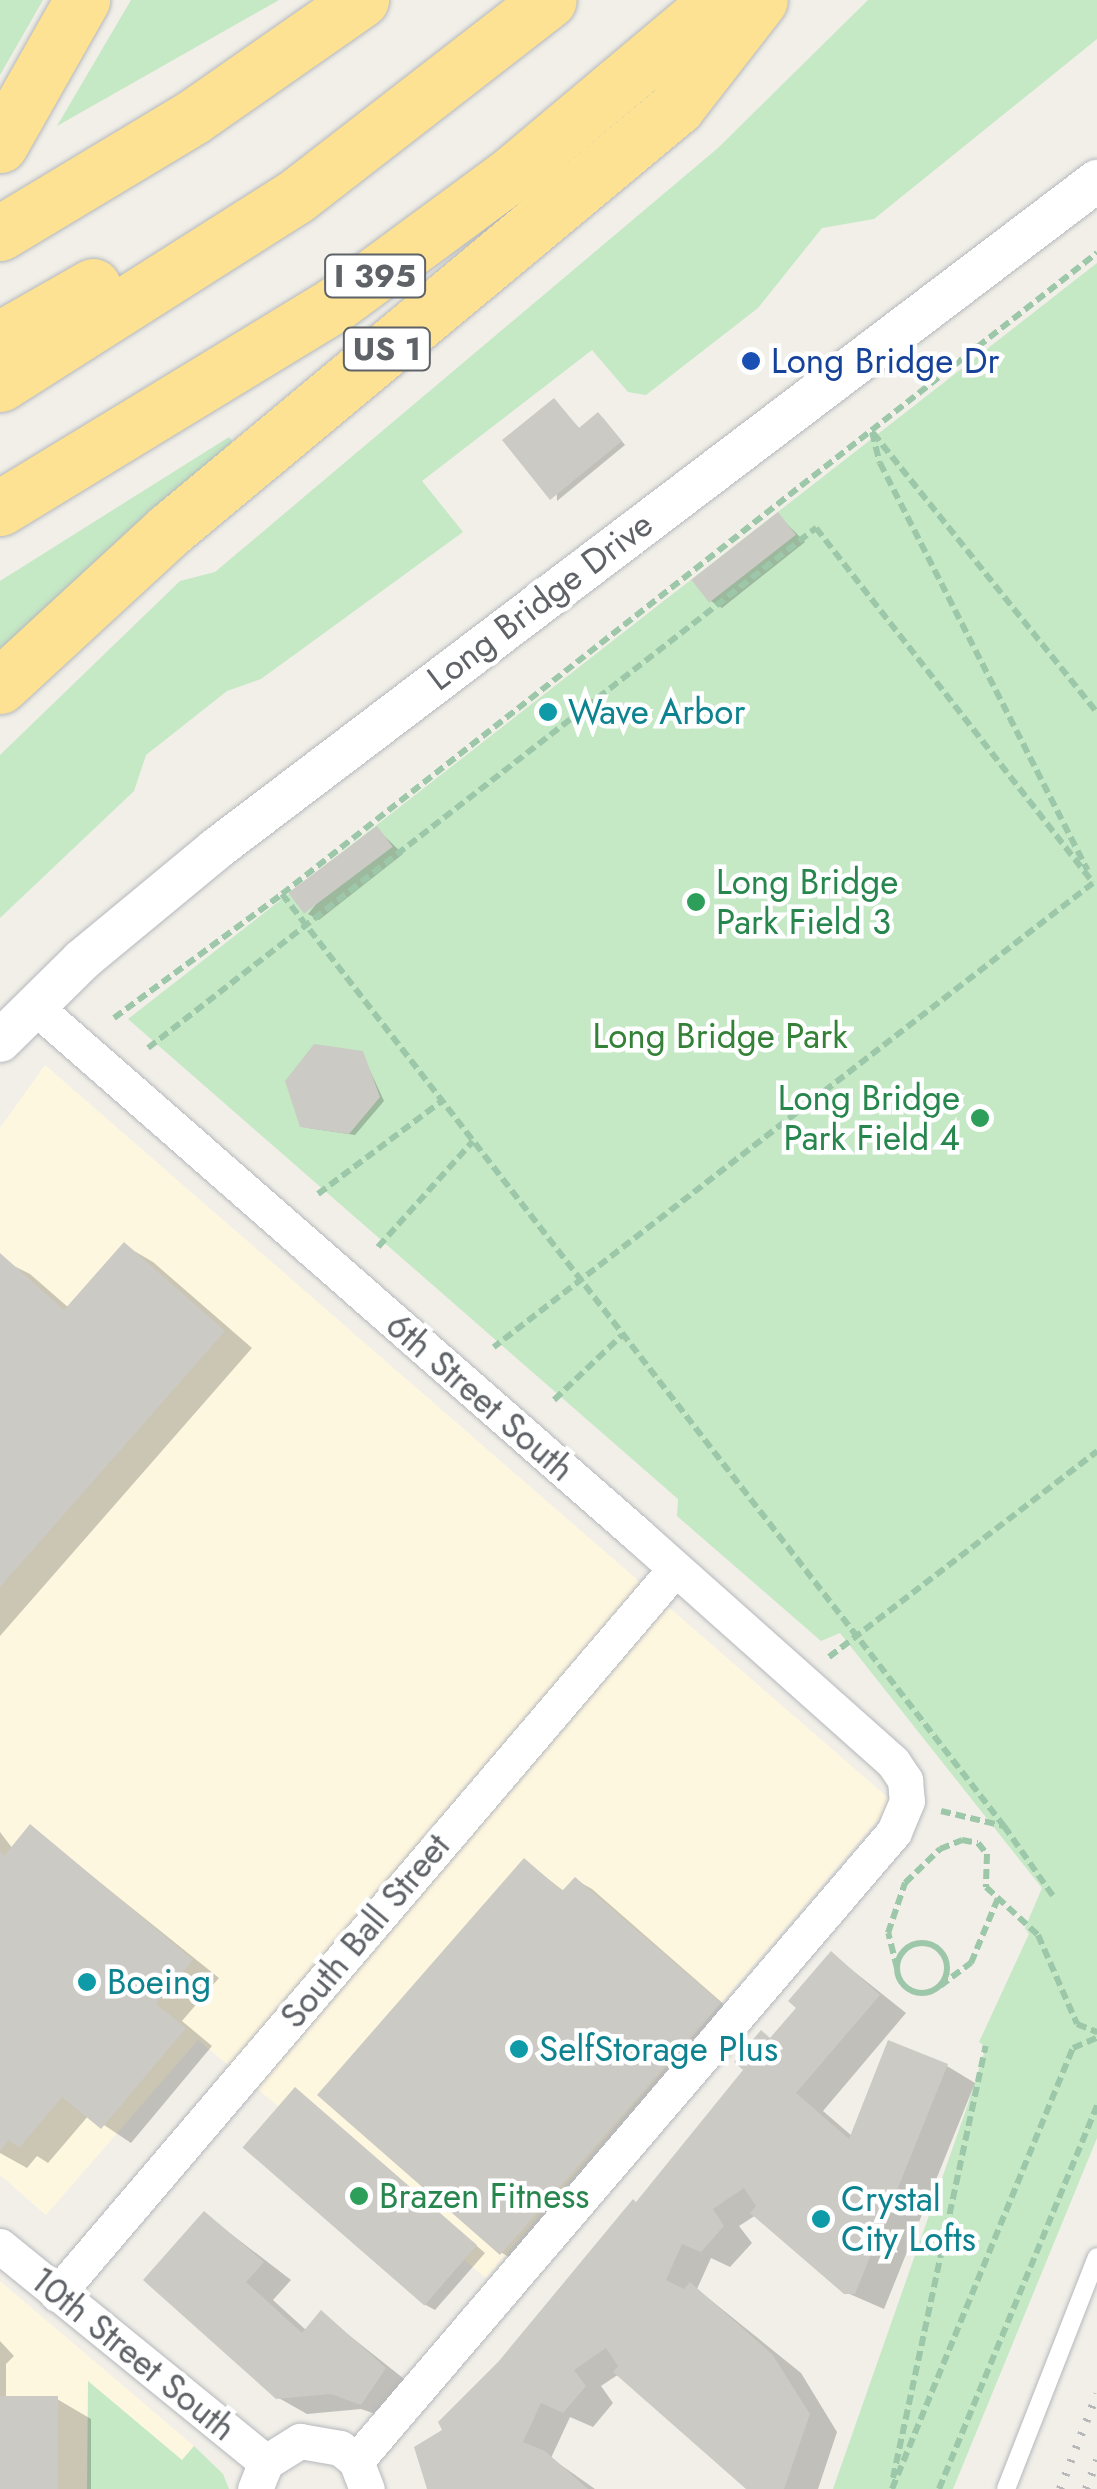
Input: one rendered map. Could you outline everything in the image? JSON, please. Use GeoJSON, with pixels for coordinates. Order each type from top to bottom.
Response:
{"type":"FeatureCollection","features":[{"type":"Feature","properties":{"kind":"highway"},"geometry":{"type":"LineString","coordinates":[[0,145],[82,0]]}},
{"type":"Feature","properties":{"kind":"highway"},"geometry":{"type":"LineString","coordinates":[[0,233],[193,117],[361,0]]}},
{"type":"Feature","properties":{"kind":"highway"},"geometry":{"type":"LineString","coordinates":[[0,339],[259,182],[502,0]]}},
{"type":"Feature","properties":{"kind":"highway"},"geometry":{"type":"LineString","coordinates":[[0,384],[295,197],[549,0]]}},
{"type":"Feature","properties":{"kind":"highway","name":"I 395"},"geometry":{"type":"LineString","coordinates":[[0,508],[159,417],[362,285],[509,176],[718,0]]}},
{"type":"Feature","properties":{"kind":"highway","name":"US 1"},"geometry":{"type":"LineString","coordinates":[[0,686],[169,530],[677,107],[760,0]]}},
{"type":"Feature","properties":{"kind":"street","name":"Long Bridge Drive"},"geometry":{"type":"LineString","coordinates":[[0,1040],[33,1006],[216,849],[1097,181]]}},
{"type":"Feature","properties":{"kind":"street","name":"6th Street South"},"geometry":{"type":"LineString","coordinates":[[33,1006],[893,1762],[918,1805]]}},
{"type":"Feature","properties":{"kind":"street","name":"South Ball Street"},"geometry":{"type":"LineString","coordinates":[[57,2294],[675,1568]]}},
{"type":"Feature","properties":{"kind":"street"},"geometry":{"type":"LineString","coordinates":[[260,2476],[300,2441],[340,2448],[361,2475],[918,1805]]}},
{"type":"Feature","properties":{"kind":"street","name":"10th Street South"},"geometry":{"type":"LineString","coordinates":[[0,2246],[260,2476]]}},
{"type":"Feature","properties":{"kind":"lane"},"geometry":{"type":"LineString","coordinates":[[1006,2489],[1097,2257]]}},
{"type":"Feature","properties":{"kind":"path"},"geometry":{"type":"LineString","coordinates":[[114,1018],[282,894],[1097,253]]}},
{"type":"Feature","properties":{"kind":"path"},"geometry":{"type":"LineString","coordinates":[[872,432],[1097,713]]}},
{"type":"Feature","properties":{"kind":"path"},"geometry":{"type":"LineString","coordinates":[[872,432],[880,463],[1095,885]]}},
{"type":"Feature","properties":{"kind":"path"},"geometry":{"type":"LineString","coordinates":[[148,1048],[816,528],[1095,885]]}},
{"type":"Feature","properties":{"kind":"path"},"geometry":{"type":"LineString","coordinates":[[494,1347],[1095,885]]}},
{"type":"Feature","properties":{"kind":"path"},"geometry":{"type":"LineString","coordinates":[[282,894],[1004,1826],[1053,1896]]}},
{"type":"Feature","properties":{"kind":"path"},"geometry":{"type":"LineString","coordinates":[[318,1194],[442,1100]]}},
{"type":"Feature","properties":{"kind":"path"},"geometry":{"type":"LineString","coordinates":[[378,1247],[473,1141]]}},
{"type":"Feature","properties":{"kind":"path"},"geometry":{"type":"LineString","coordinates":[[554,1400],[622,1335]]}},
{"type":"Feature","properties":{"kind":"path"},"geometry":{"type":"LineString","coordinates":[[829,1656],[857,1641],[1097,1451]]}},
{"type":"Feature","properties":{"kind":"path"},"geometry":{"type":"LineString","coordinates":[[918,1805],[1004,1826]]}},
{"type":"Feature","properties":{"kind":"path"},"geometry":{"type":"LineString","coordinates":[[998,1898],[971,1963],[938,1987],[912,1990],[898,1968],[888,1933],[890,1912],[916,1870],[940,1849],[962,1840],[978,1843],[987,1854],[986,1887],[998,1898],[1038,1935],[1078,2024],[1097,2035]]}},
{"type":"Feature","properties":{"kind":"path"},"geometry":{"type":"LineString","coordinates":[[898,1968],[904,1951],[928,1944],[947,1962],[938,1987]]}},
{"type":"Feature","properties":{"kind":"path"},"geometry":{"type":"LineString","coordinates":[[892,2489],[1074,2048],[1097,2035]]}},
{"type":"Feature","properties":{"kind":"path"},"geometry":{"type":"LineString","coordinates":[[892,2489],[986,2046]]}},
{"type":"Feature","properties":{"kind":"path"},"geometry":{"type":"LineString","coordinates":[[939,2489],[1097,2105]]}},
{"type":"Feature","properties":{"kind":"shaded area"},"geometry":{"type":"Polygon","coordinates":[[[45,1065],[893,1802],[486,2278],[198,2040],[46,2215],[0,2175],[0,1128],[45,1065]]]}},
{"type":"Feature","properties":{"kind":"shaded area"},"geometry":{"type":"Polygon","coordinates":[[[0,2281],[194,2446],[164,2489],[0,2489],[0,2281]]]}},
{"type":"Feature","properties":{"kind":"green space"},"geometry":{"type":"Polygon","coordinates":[[[0,0],[43,0],[0,75],[0,0]]]}},
{"type":"Feature","properties":{"kind":"green space"},"geometry":{"type":"Polygon","coordinates":[[[131,0],[279,0],[57,126],[131,0]]]}},
{"type":"Feature","properties":{"kind":"green space"},"geometry":{"type":"Polygon","coordinates":[[[868,0],[1097,0],[1097,39],[874,219],[822,228],[758,308],[646,395],[628,392],[592,350],[422,481],[463,532],[261,679],[227,691],[146,755],[134,791],[0,918],[0,755],[180,581],[215,572],[718,148],[868,0]]]}},
{"type":"Feature","properties":{"kind":"green space","name":"Long Bridge Park"},"geometry":{"type":"Polygon","coordinates":[[[1097,263],[1097,2138],[953,2489],[833,2489],[967,2107],[986,2047],[979,2042],[1029,1934],[1025,1928],[1042,1888],[840,1633],[821,1641],[677,1516],[678,1499],[128,1019],[1097,263]]]}},
{"type":"Feature","properties":{"kind":"green space"},"geometry":{"type":"Polygon","coordinates":[[[229,437],[236,446],[0,656],[0,581],[229,437]]]}},
{"type":"Feature","properties":{"kind":"green space"},"geometry":{"type":"Polygon","coordinates":[[[88,2381],[182,2460],[194,2446],[223,2474],[229,2489],[87,2489],[88,2381]]]}},
{"type":"Feature","properties":{"kind":"building"},"geometry":{"type":"Polygon","coordinates":[[[554,398],[579,428],[598,412],[622,441],[550,500],[502,440],[554,398]]]}},
{"type":"Feature","properties":{"kind":"building"},"geometry":{"type":"Polygon","coordinates":[[[778,512],[796,535],[709,603],[691,580],[778,512]]]}},
{"type":"Feature","properties":{"kind":"building"},"geometry":{"type":"Polygon","coordinates":[[[377,826],[393,847],[304,914],[288,893],[377,826]]]}},
{"type":"Feature","properties":{"kind":"building"},"geometry":{"type":"Polygon","coordinates":[[[314,1044],[363,1051],[380,1097],[349,1134],[300,1127],[285,1081],[314,1044]]]}},
{"type":"Feature","properties":{"kind":"building"},"geometry":{"type":"Polygon","coordinates":[[[124,1242],[225,1331],[0,1587],[0,1253],[64,1310],[124,1242]]]}},
{"type":"Feature","properties":{"kind":"building","name":"Boeing"},"geometry":{"type":"Polygon","coordinates":[[[30,1824],[193,1960],[156,2004],[186,2028],[101,2129],[62,2097],[19,2148],[9,2140],[0,2151],[0,1851],[4,1856],[30,1824]]]}},
{"type":"Feature","properties":{"kind":"building","name":"SelfStorage Plus"},"geometry":{"type":"Polygon","coordinates":[[[524,1858],[562,1891],[575,1877],[721,2003],[500,2255],[317,2095],[524,1858]]]}},
{"type":"Feature","properties":{"kind":"building","name":"Crystal City Lofts"},"geometry":{"type":"Polygon","coordinates":[[[831,1951],[880,1995],[796,2093],[849,2139],[888,2040],[948,2064],[855,2294],[844,2294],[750,2213],[756,2206],[744,2188],[713,2209],[724,2226],[701,2252],[682,2244],[666,2280],[684,2289],[690,2282],[772,2354],[810,2414],[784,2489],[746,2489],[613,2372],[618,2366],[606,2348],[574,2370],[586,2386],[563,2413],[541,2403],[523,2442],[545,2451],[588,2489],[427,2489],[414,2447],[442,2430],[438,2422],[499,2361],[633,2199],[636,2202],[743,2070],[734,2062],[761,2030],[770,2038],[796,2008],[788,2001],[831,1951]]]}},
{"type":"Feature","properties":{"kind":"building","name":"Brazen Fitness"},"geometry":{"type":"Polygon","coordinates":[[[295,2087],[477,2245],[424,2305],[243,2147],[295,2087]]]}},
{"type":"Feature","properties":{"kind":"building"},"geometry":{"type":"Polygon","coordinates":[[[204,2211],[264,2262],[246,2282],[302,2333],[321,2310],[386,2368],[361,2405],[331,2394],[276,2399],[143,2280],[204,2211]]]}},
{"type":"Feature","properties":{"kind":"building"},"geometry":{"type":"Polygon","coordinates":[[[0,2396],[58,2396],[58,2489],[0,2489],[0,2396]]]}},
{"type":"Feature","properties":{"kind":"railway"},"geometry":{"type":"LineString","coordinates":[[1060,2489],[1097,2394]]}},
{"type":"Feature","properties":{"kind":"railway"},"geometry":{"type":"LineString","coordinates":[[1086,2489],[1097,2460]]}},
{"type":"Feature","properties":{"kind":"place","name":"Long Bridge Dr"},"geometry":{"type":"Point","coordinates":[751,361]}},
{"type":"Feature","properties":{"kind":"place","name":"Wave Arbor"},"geometry":{"type":"Point","coordinates":[548,712]}},
{"type":"Feature","properties":{"kind":"place","name":"Long Bridge Park Field 3"},"geometry":{"type":"Point","coordinates":[696,902]}},
{"type":"Feature","properties":{"kind":"place","name":"Long Bridge Park Field 4"},"geometry":{"type":"Point","coordinates":[980,1118]}},
{"type":"Feature","properties":{"kind":"place","name":"Boeing"},"geometry":{"type":"Point","coordinates":[87,1982]}},
{"type":"Feature","properties":{"kind":"place","name":"SelfStorage Plus"},"geometry":{"type":"Point","coordinates":[519,2049]}},
{"type":"Feature","properties":{"kind":"place","name":"Brazen Fitness"},"geometry":{"type":"Point","coordinates":[359,2196]}},
{"type":"Feature","properties":{"kind":"place","name":"Crystal City Lofts"},"geometry":{"type":"Point","coordinates":[821,2219]}}]}
